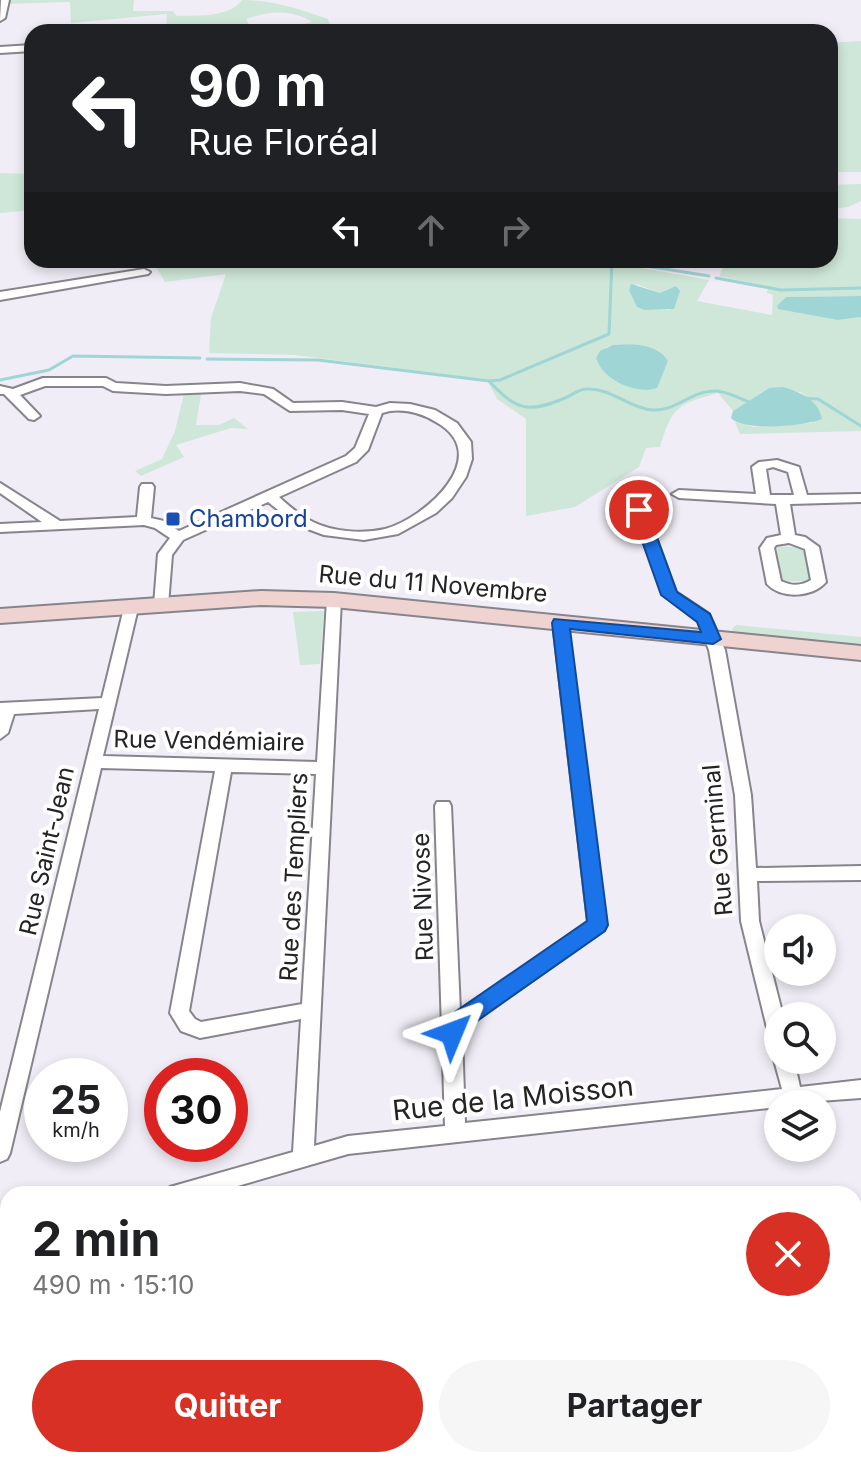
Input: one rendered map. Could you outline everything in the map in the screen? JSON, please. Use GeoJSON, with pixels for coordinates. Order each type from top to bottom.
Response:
{"type":"FeatureCollection","features":[{"type":"Feature","properties":{"kind":"street"},"geometry":{"type":"LineString","coordinates":[[0,18],[5,0]]}},
{"type":"Feature","properties":{"kind":"street"},"geometry":{"type":"LineString","coordinates":[[0,50],[24,48]]}},
{"type":"Feature","properties":{"kind":"street"},"geometry":{"type":"LineString","coordinates":[[0,296],[144,272]]}},
{"type":"Feature","properties":{"kind":"street"},"geometry":{"type":"LineString","coordinates":[[6,392],[43,382],[106,382],[113,387],[186,390],[204,386],[266,390],[283,397],[290,407],[342,406],[377,411],[395,406],[429,413],[449,422],[463,435],[467,460],[449,493],[428,512],[396,530],[352,535],[312,527],[294,517],[270,496]]}},
{"type":"Feature","properties":{"kind":"street"},"geometry":{"type":"LineString","coordinates":[[6,392],[34,416]]}},
{"type":"Feature","properties":{"kind":"street"},"geometry":{"type":"LineString","coordinates":[[161,605],[165,554],[178,537],[351,459],[361,450],[377,411]]}},
{"type":"Feature","properties":{"kind":"street"},"geometry":{"type":"LineString","coordinates":[[763,497],[759,467],[773,464],[794,470],[801,498]]}},
{"type":"Feature","properties":{"kind":"street"},"geometry":{"type":"LineString","coordinates":[[0,487],[57,525]]}},
{"type":"Feature","properties":{"kind":"street"},"geometry":{"type":"LineString","coordinates":[[144,521],[147,487]]}},
{"type":"Feature","properties":{"kind":"street"},"geometry":{"type":"LineString","coordinates":[[679,494],[782,500],[861,498]]}},
{"type":"Feature","properties":{"kind":"street"},"geometry":{"type":"LineString","coordinates":[[659,500],[644,503],[639,510],[670,595],[704,618],[713,639]]}},
{"type":"Feature","properties":{"kind":"street"},"geometry":{"type":"LineString","coordinates":[[782,500],[789,539]]}},
{"type":"Feature","properties":{"kind":"street"},"geometry":{"type":"LineString","coordinates":[[0,528],[144,521],[159,524],[178,537]]}},
{"type":"Feature","properties":{"kind":"street","name":"Rue du 11 Novembre"},"geometry":{"type":"LineString","coordinates":[[0,616],[261,598],[334,600],[861,653]]}},
{"type":"Feature","properties":{"kind":"street","name":"Rue des Templiers"},"geometry":{"type":"LineString","coordinates":[[303,1157],[334,600]]}},
{"type":"Feature","properties":{"kind":"street","name":"Rue Saint-Jean"},"geometry":{"type":"LineString","coordinates":[[0,1153],[6,1100],[131,608]]}},
{"type":"Feature","properties":{"kind":"street"},"geometry":{"type":"LineString","coordinates":[[452,1033],[463,1019],[597,925],[560,623]]}},
{"type":"Feature","properties":{"kind":"street","name":"Rue Germinal"},"geometry":{"type":"LineString","coordinates":[[713,639],[724,677],[743,795],[750,921],[770,1002]]}},
{"type":"Feature","properties":{"kind":"street"},"geometry":{"type":"LineString","coordinates":[[0,733],[4,709],[106,703]]}},
{"type":"Feature","properties":{"kind":"street","name":"Rue Vendémiaire"},"geometry":{"type":"LineString","coordinates":[[92,762],[325,768]]}},
{"type":"Feature","properties":{"kind":"street"},"geometry":{"type":"LineString","coordinates":[[224,766],[179,1013],[188,1025],[200,1030],[310,1010]]}},
{"type":"Feature","properties":{"kind":"street","name":"Rue Nivose"},"geometry":{"type":"LineString","coordinates":[[443,806],[455,1132]]}},
{"type":"Feature","properties":{"kind":"street"},"geometry":{"type":"LineString","coordinates":[[747,874],[800,876],[812,872],[861,873]]}},
{"type":"Feature","properties":{"kind":"street","name":"Rue de la Moisson"},"geometry":{"type":"LineString","coordinates":[[836,1092],[861,1089]]}},
{"type":"Feature","properties":{"kind":"street","name":"Rue de la Moisson"},"geometry":{"type":"LineString","coordinates":[[204,1186],[348,1145],[764,1099]]}},
{"type":"Feature","properties":{"kind":"shaded area"},"geometry":{"type":"Polygon","coordinates":[[[2,0],[134,0],[133,11],[173,11],[177,16],[221,13],[242,0],[253,0],[328,19],[330,24],[302,24],[312,22],[296,15],[280,13],[246,19],[248,24],[166,24],[167,14],[71,23],[70,2],[1,4],[2,0]]]}},
{"type":"Feature","properties":{"kind":"shaded area"},"geometry":{"type":"Polygon","coordinates":[[[861,41],[861,172],[838,172],[838,42],[861,41]]]}},
{"type":"Feature","properties":{"kind":"shaded area"},"geometry":{"type":"Polygon","coordinates":[[[0,173],[24,174],[24,211],[0,213],[0,173]]]}},
{"type":"Feature","properties":{"kind":"shaded area"},"geometry":{"type":"Polygon","coordinates":[[[861,184],[861,201],[838,208],[838,185],[861,184]]]}},
{"type":"Feature","properties":{"kind":"shaded area"},"geometry":{"type":"Polygon","coordinates":[[[838,218],[861,219],[861,296],[786,297],[838,320],[861,317],[861,431],[740,434],[735,422],[753,427],[812,423],[805,396],[801,392],[769,388],[733,411],[718,393],[678,409],[660,447],[646,448],[639,467],[575,507],[526,516],[526,419],[497,399],[487,380],[295,355],[209,353],[211,318],[226,274],[165,282],[157,268],[642,268],[709,280],[697,301],[772,315],[773,295],[767,293],[768,287],[719,276],[723,268],[838,268],[838,218]],[[636,284],[645,310],[670,310],[676,286],[660,293],[636,284]],[[620,344],[606,347],[601,367],[627,386],[658,384],[668,361],[659,351],[647,346],[620,344]]]}},
{"type":"Feature","properties":{"kind":"shaded area"},"geometry":{"type":"Polygon","coordinates":[[[631,284],[660,293],[676,286],[680,291],[674,309],[645,310],[637,307],[629,290],[631,284]]]}},
{"type":"Feature","properties":{"kind":"shaded area"},"geometry":{"type":"Polygon","coordinates":[[[861,296],[861,317],[838,320],[778,309],[777,306],[786,297],[861,296]]]}},
{"type":"Feature","properties":{"kind":"shaded area"},"geometry":{"type":"Polygon","coordinates":[[[613,345],[644,346],[664,355],[668,361],[657,388],[630,387],[606,373],[596,358],[600,351],[613,345]]]}},
{"type":"Feature","properties":{"kind":"shaded area"},"geometry":{"type":"Polygon","coordinates":[[[783,387],[813,402],[822,419],[802,424],[761,426],[731,418],[733,411],[769,388],[783,387]]]}},
{"type":"Feature","properties":{"kind":"shaded area"},"geometry":{"type":"Polygon","coordinates":[[[202,389],[196,425],[219,425],[234,418],[248,429],[231,428],[176,445],[184,457],[141,476],[135,471],[162,459],[175,431],[184,394],[202,389]]]}},
{"type":"Feature","properties":{"kind":"shaded area"},"geometry":{"type":"Polygon","coordinates":[[[774,546],[807,548],[805,553],[811,577],[816,580],[786,582],[785,585],[778,582],[780,575],[771,549],[774,546]]]}},
{"type":"Feature","properties":{"kind":"shaded area"},"geometry":{"type":"Polygon","coordinates":[[[324,611],[320,664],[300,665],[293,612],[324,611]]]}},
{"type":"Feature","properties":{"kind":"shaded area"},"geometry":{"type":"Polygon","coordinates":[[[736,625],[861,637],[861,648],[736,636],[732,629],[736,625]]]}},
{"type":"Feature","properties":{"kind":"waterway"},"geometry":{"type":"LineString","coordinates":[[489,381],[500,380],[609,334],[612,268]]}},
{"type":"Feature","properties":{"kind":"waterway"},"geometry":{"type":"LineString","coordinates":[[658,268],[709,276]]}},
{"type":"Feature","properties":{"kind":"waterway"},"geometry":{"type":"LineString","coordinates":[[716,278],[781,290],[861,288]]}},
{"type":"Feature","properties":{"kind":"waterway"},"geometry":{"type":"LineString","coordinates":[[0,380],[49,370],[73,356],[200,358]]}},
{"type":"Feature","properties":{"kind":"waterway"},"geometry":{"type":"LineString","coordinates":[[207,359],[318,360],[489,381]]}},
{"type":"Feature","properties":{"kind":"waterway"},"geometry":{"type":"LineString","coordinates":[[489,381],[515,403],[532,407],[552,403],[587,389],[652,410],[669,408],[708,391],[726,393],[752,403]]}},
{"type":"Feature","properties":{"kind":"waterway"},"geometry":{"type":"LineString","coordinates":[[800,398],[818,399],[861,426]]}},
{"type":"Feature","properties":{"kind":"place","name":"Chambord"},"geometry":{"type":"Point","coordinates":[173,519]}},
{"type":"Feature","properties":{"kind":"route"},"geometry":{"type":"LineString","coordinates":[[452,1033],[463,1019],[597,925],[560,623],[713,639],[704,618],[670,595],[639,510]]}}]}
